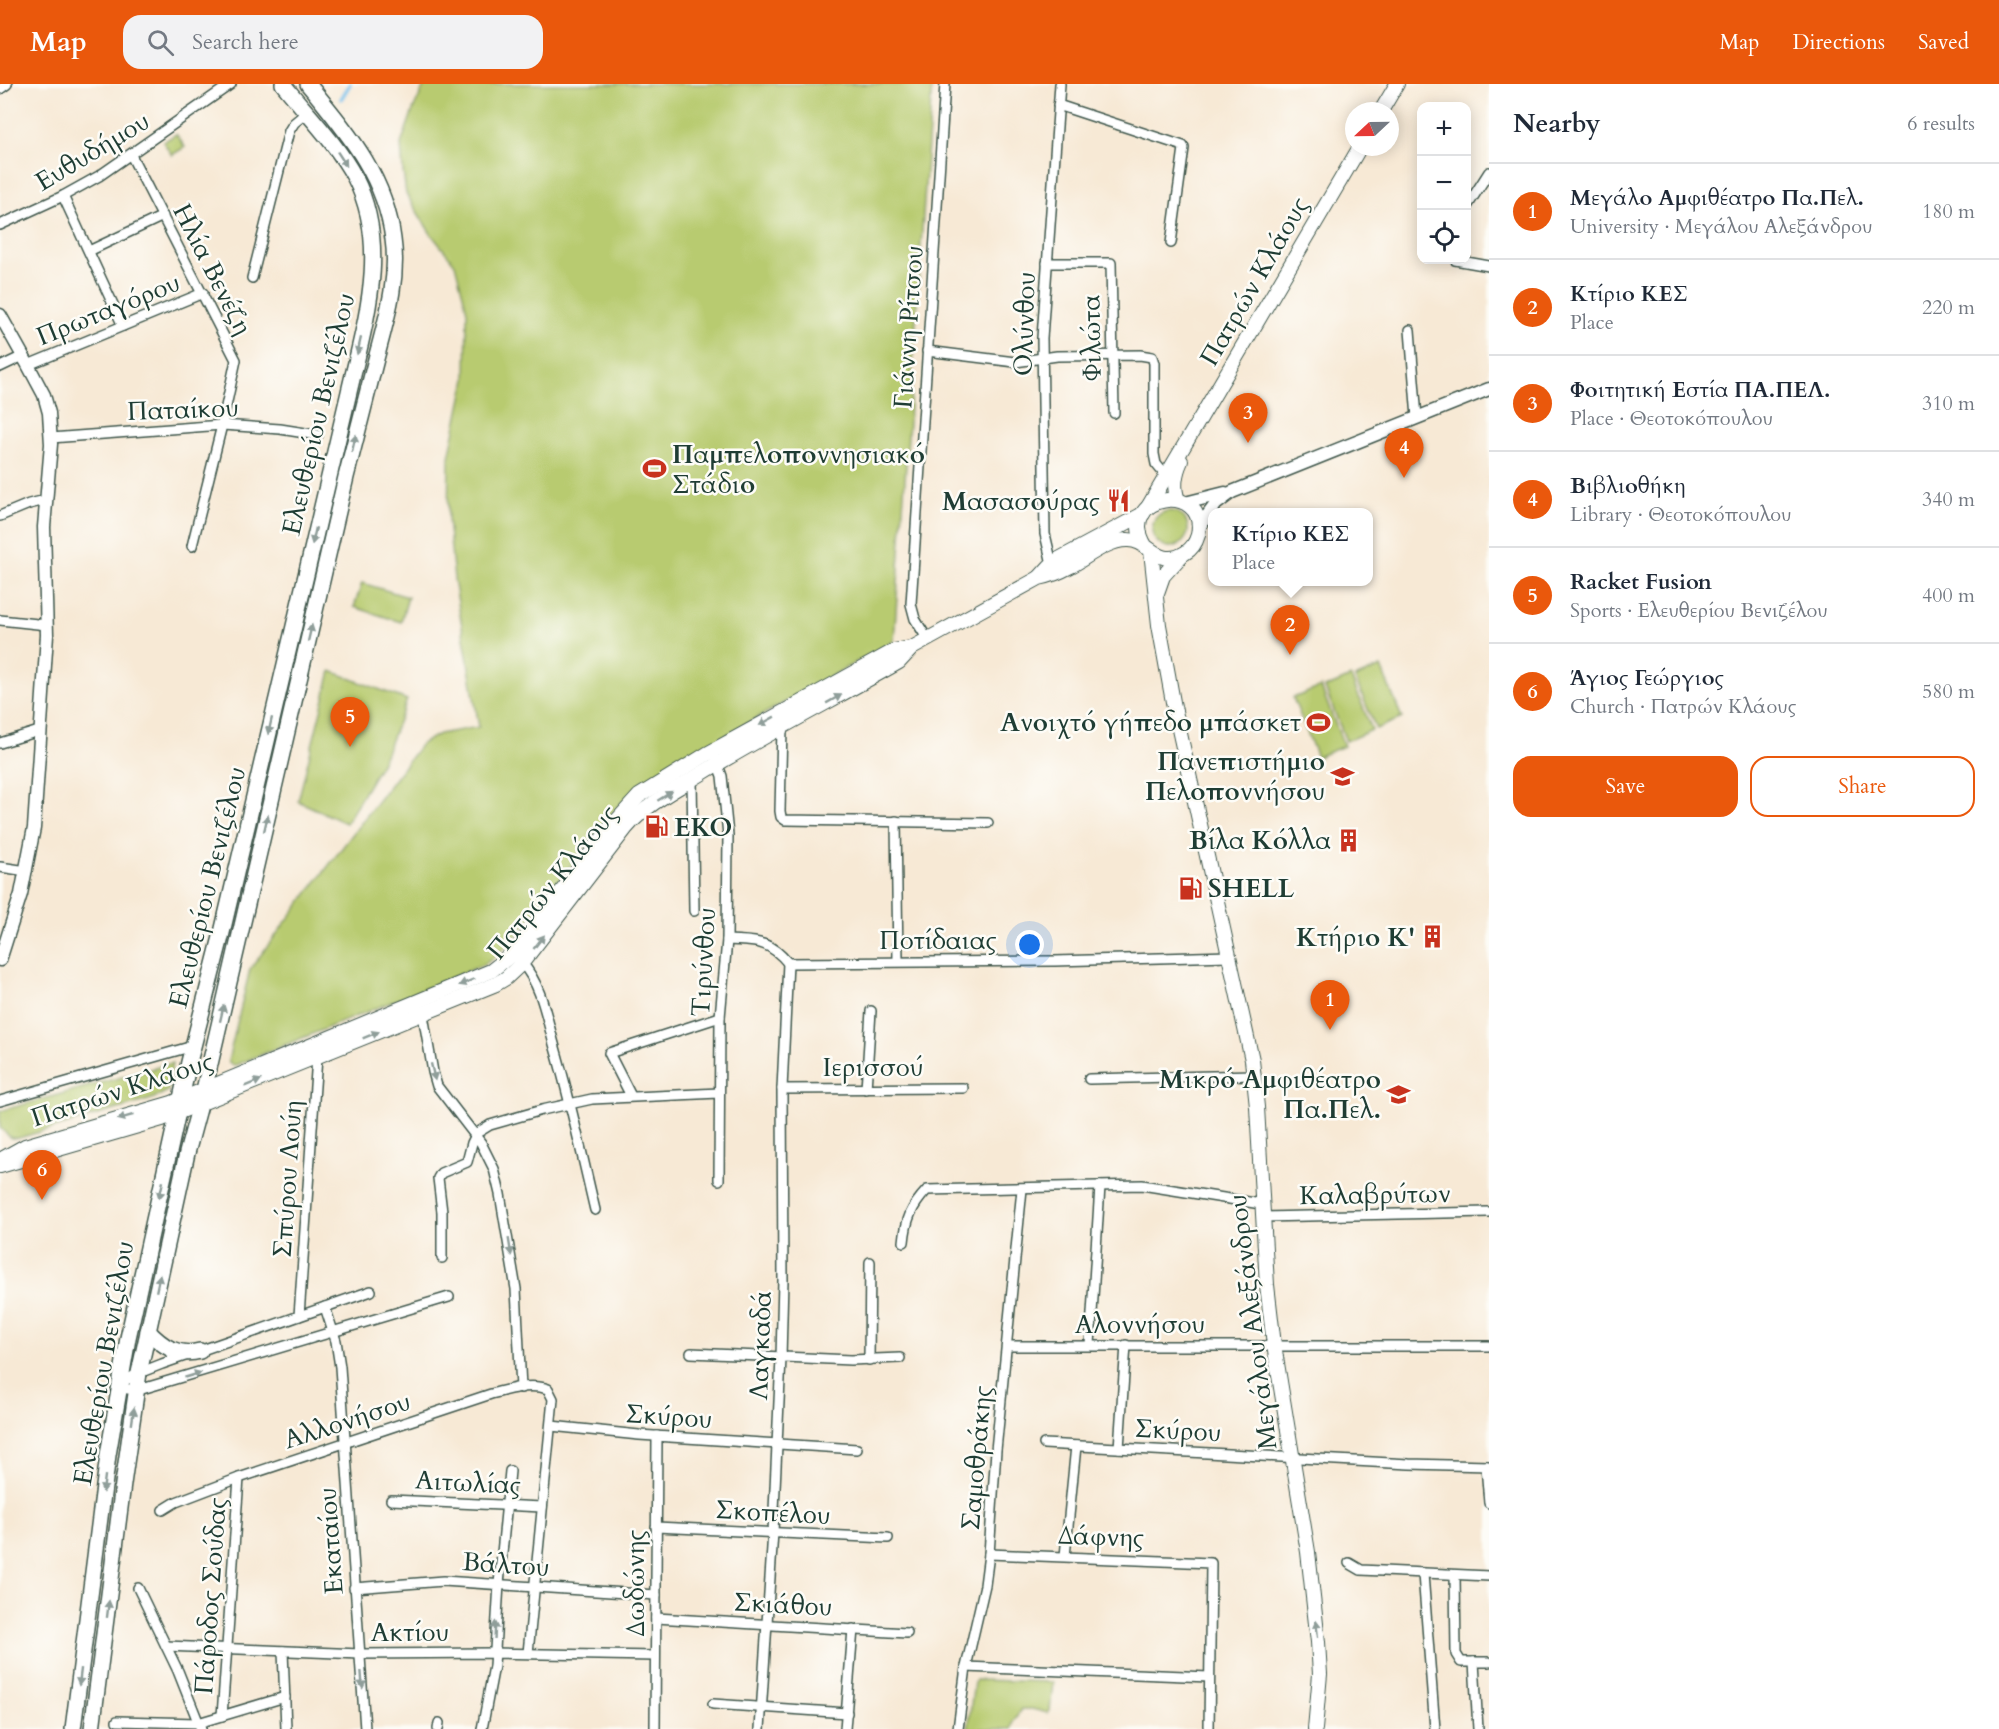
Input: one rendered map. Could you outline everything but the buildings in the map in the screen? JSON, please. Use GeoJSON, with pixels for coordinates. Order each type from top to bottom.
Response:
{"type":"FeatureCollection","features":[{"type":"Feature","properties":{"kind":"main road","name":"Ελευθερίου Βενιζέλου"},"geometry":{"type":"LineString","coordinates":[[73,1729],[108,1455],[120,1384],[193,1046],[221,937],[349,392],[373,276],[373,244],[368,213],[355,178],[336,149],[283,84]]}},
{"type":"Feature","properties":{"kind":"main road","name":"Ελευθερίου Βενιζέλου"},"geometry":{"type":"LineString","coordinates":[[92,1729],[139,1373],[356,437],[389,308],[394,273],[393,240],[386,205],[370,167],[353,140],[308,84]]}},
{"type":"Feature","properties":{"kind":"main road"},"geometry":{"type":"LineString","coordinates":[[1386,102],[1397,84]]}},
{"type":"Feature","properties":{"kind":"main road","name":"Πατρών Κλάους"},"geometry":{"type":"LineString","coordinates":[[1189,440],[1355,156]]}},
{"type":"Feature","properties":{"kind":"main road"},"geometry":{"type":"LineString","coordinates":[[1148,549],[1140,534],[1141,521],[1174,460],[1189,440]]}},
{"type":"Feature","properties":{"kind":"main road"},"geometry":{"type":"LineString","coordinates":[[1039,578],[1062,571],[1117,542],[1130,540],[1156,555],[1170,558],[1189,551],[1197,540],[1199,527],[1193,511],[1175,492],[1176,475],[1189,440]]}},
{"type":"Feature","properties":{"kind":"main road"},"geometry":{"type":"LineString","coordinates":[[1039,578],[1052,564],[1164,499],[1182,501]]}},
{"type":"Feature","properties":{"kind":"main road","name":"Μεγάλου Αλεξάνδρου"},"geometry":{"type":"LineString","coordinates":[[1148,549],[1173,702],[1249,1043],[1254,1075],[1267,1285],[1308,1552],[1318,1641],[1319,1688],[1315,1729]]}},
{"type":"Feature","properties":{"kind":"main road"},"geometry":{"type":"LineString","coordinates":[[1156,601],[1163,576],[1183,554]]}},
{"type":"Feature","properties":{"kind":"main road","name":"Πατρών Κλάους"},"geometry":{"type":"LineString","coordinates":[[0,1166],[128,1130],[180,1106],[315,1051],[499,966],[528,937],[626,808],[643,793],[707,754],[894,651],[912,648],[928,640],[1039,578]]}},
{"type":"Feature","properties":{"kind":"main road","name":"Πατρών Κλάους"},"geometry":{"type":"LineString","coordinates":[[315,1051],[423,1015],[506,978],[522,963],[634,819],[658,800],[719,763],[899,662],[912,648]]}},
{"type":"Feature","properties":{"kind":"main road","name":"Πατρών Κλάους"},"geometry":{"type":"LineString","coordinates":[[0,1160],[25,1146],[180,1106]]}},
{"type":"Feature","properties":{"kind":"main road"},"geometry":{"type":"LineString","coordinates":[[148,1331],[164,1345],[178,1352],[200,1351]]}},
{"type":"Feature","properties":{"kind":"street"},"geometry":{"type":"LineString","coordinates":[[0,89],[7,84]]}},
{"type":"Feature","properties":{"kind":"street","name":"Ευθυδήμου"},"geometry":{"type":"LineString","coordinates":[[0,225],[93,180],[231,84]]}},
{"type":"Feature","properties":{"kind":"street","name":"Γιάννη Ρίτσου"},"geometry":{"type":"LineString","coordinates":[[928,640],[915,619],[911,604],[945,84]]}},
{"type":"Feature","properties":{"kind":"street","name":"Ολύνθου"},"geometry":{"type":"LineString","coordinates":[[1052,564],[1045,534],[1042,338],[1060,84]]}},
{"type":"Feature","properties":{"kind":"street"},"geometry":{"type":"LineString","coordinates":[[1058,105],[1179,144],[1184,148],[1171,243]]}},
{"type":"Feature","properties":{"kind":"street"},"geometry":{"type":"LineString","coordinates":[[252,278],[289,131],[294,123],[306,113]]}},
{"type":"Feature","properties":{"kind":"street","name":"Ηλία Βενέζη"},"geometry":{"type":"LineString","coordinates":[[131,155],[236,360],[192,546]]}},
{"type":"Feature","properties":{"kind":"street"},"geometry":{"type":"LineString","coordinates":[[1471,201],[1489,172]]}},
{"type":"Feature","properties":{"kind":"street"},"geometry":{"type":"LineString","coordinates":[[63,196],[123,326]]}},
{"type":"Feature","properties":{"kind":"street"},"geometry":{"type":"LineString","coordinates":[[89,251],[162,216]]}},
{"type":"Feature","properties":{"kind":"street","name":"Φιλώτα"},"geometry":{"type":"LineString","coordinates":[[1047,263],[1111,263],[1114,413]]}},
{"type":"Feature","properties":{"kind":"street"},"geometry":{"type":"LineString","coordinates":[[1471,263],[1489,266]]}},
{"type":"Feature","properties":{"kind":"street","name":"Πρωταγόρου"},"geometry":{"type":"LineString","coordinates":[[0,367],[123,326],[203,293]]}},
{"type":"Feature","properties":{"kind":"street"},"geometry":{"type":"LineString","coordinates":[[0,315],[5,332],[26,360],[47,405],[51,438],[44,527],[47,625],[34,828],[27,871],[17,910],[0,960]]}},
{"type":"Feature","properties":{"kind":"street"},"geometry":{"type":"LineString","coordinates":[[1410,330],[1417,418]]}},
{"type":"Feature","properties":{"kind":"street"},"geometry":{"type":"LineString","coordinates":[[927,351],[1015,362],[1042,358],[1112,355],[1152,357],[1154,363],[1154,454],[1156,464],[1166,476]]}},
{"type":"Feature","properties":{"kind":"street"},"geometry":{"type":"LineString","coordinates":[[1182,501],[1232,492],[1489,389]]}},
{"type":"Feature","properties":{"kind":"street","name":"Παταίκου"},"geometry":{"type":"LineString","coordinates":[[51,438],[222,425],[280,429],[318,435]]}},
{"type":"Feature","properties":{"kind":"street"},"geometry":{"type":"LineString","coordinates":[[1213,508],[1232,492]]}},
{"type":"Feature","properties":{"kind":"street"},"geometry":{"type":"LineString","coordinates":[[0,516],[29,504],[46,500]]}},
{"type":"Feature","properties":{"kind":"street"},"geometry":{"type":"LineString","coordinates":[[1199,527],[1208,515]]}},
{"type":"Feature","properties":{"kind":"street"},"geometry":{"type":"LineString","coordinates":[[0,620],[47,625]]}},
{"type":"Feature","properties":{"kind":"street"},"geometry":{"type":"LineString","coordinates":[[782,728],[780,811],[781,817],[785,820],[988,823]]}},
{"type":"Feature","properties":{"kind":"street"},"geometry":{"type":"LineString","coordinates":[[0,743],[39,731]]}},
{"type":"Feature","properties":{"kind":"street"},"geometry":{"type":"LineString","coordinates":[[707,754],[719,763]]}},
{"type":"Feature","properties":{"kind":"street","name":"Τιρύνθου"},"geometry":{"type":"LineString","coordinates":[[719,763],[728,835],[727,940],[720,1017],[718,1093],[719,1180]]}},
{"type":"Feature","properties":{"kind":"street"},"geometry":{"type":"LineString","coordinates":[[692,779],[694,911]]}},
{"type":"Feature","properties":{"kind":"street"},"geometry":{"type":"LineString","coordinates":[[896,821],[898,961]]}},
{"type":"Feature","properties":{"kind":"street"},"geometry":{"type":"LineString","coordinates":[[0,867],[27,871]]}},
{"type":"Feature","properties":{"kind":"street"},"geometry":{"type":"LineString","coordinates":[[727,940],[755,941],[768,945],[776,949],[788,963]]}},
{"type":"Feature","properties":{"kind":"street","name":"Ποτίδαιας"},"geometry":{"type":"LineString","coordinates":[[788,963],[1055,961],[1229,956]]}},
{"type":"Feature","properties":{"kind":"street"},"geometry":{"type":"LineString","coordinates":[[522,963],[533,975],[536,983],[571,1103],[595,1210]]}},
{"type":"Feature","properties":{"kind":"street","name":"Λαγκαδά"},"geometry":{"type":"LineString","coordinates":[[760,1729],[782,1358],[782,1089],[788,963]]}},
{"type":"Feature","properties":{"kind":"street"},"geometry":{"type":"LineString","coordinates":[[866,1089],[872,1011]]}},
{"type":"Feature","properties":{"kind":"street"},"geometry":{"type":"LineString","coordinates":[[423,1015],[437,1086],[476,1134],[494,1169],[505,1216],[516,1289],[521,1388]]}},
{"type":"Feature","properties":{"kind":"street"},"geometry":{"type":"LineString","coordinates":[[631,1096],[609,1053],[720,1017]]}},
{"type":"Feature","properties":{"kind":"street"},"geometry":{"type":"LineString","coordinates":[[0,1101],[193,1046]]}},
{"type":"Feature","properties":{"kind":"street","name":"Σπύρου Λούη"},"geometry":{"type":"LineString","coordinates":[[298,1316],[315,1051]]}},
{"type":"Feature","properties":{"kind":"street"},"geometry":{"type":"LineString","coordinates":[[1089,1079],[1254,1075]]}},
{"type":"Feature","properties":{"kind":"street","name":"Ιερισσού"},"geometry":{"type":"LineString","coordinates":[[782,1089],[963,1088]]}},
{"type":"Feature","properties":{"kind":"street"},"geometry":{"type":"LineString","coordinates":[[442,1258],[442,1212],[438,1178],[441,1173],[468,1161],[476,1134],[495,1124],[571,1103],[631,1096],[718,1093]]}},
{"type":"Feature","properties":{"kind":"street"},"geometry":{"type":"LineString","coordinates":[[1090,1345],[1100,1186]]}},
{"type":"Feature","properties":{"kind":"street","name":"Καλαβρύτων"},"geometry":{"type":"LineString","coordinates":[[904,1242],[906,1221],[919,1198],[927,1190],[1152,1186],[1262,1211],[1489,1212]]}},
{"type":"Feature","properties":{"kind":"street","name":"Σαμοθράκης"},"geometry":{"type":"LineString","coordinates":[[958,1729],[966,1667],[985,1585],[989,1554],[996,1450],[1022,1189]]}},
{"type":"Feature","properties":{"kind":"street"},"geometry":{"type":"LineString","coordinates":[[869,1360],[870,1262]]}},
{"type":"Feature","properties":{"kind":"street"},"geometry":{"type":"LineString","coordinates":[[371,1291],[139,1373],[120,1384],[128,1389],[136,1390],[450,1296]]}},
{"type":"Feature","properties":{"kind":"street","name":"Εκαταίου"},"geometry":{"type":"LineString","coordinates":[[325,1307],[338,1350],[365,1729]]}},
{"type":"Feature","properties":{"kind":"street"},"geometry":{"type":"LineString","coordinates":[[1119,1448],[1126,1345]]}},
{"type":"Feature","properties":{"kind":"street","name":"Αλοννήσου"},"geometry":{"type":"LineString","coordinates":[[1007,1346],[1489,1346]]}},
{"type":"Feature","properties":{"kind":"street"},"geometry":{"type":"LineString","coordinates":[[691,1353],[782,1358],[869,1360],[900,1358]]}},
{"type":"Feature","properties":{"kind":"street","name":"Αλλονήσου"},"geometry":{"type":"LineString","coordinates":[[163,1510],[176,1502],[239,1478],[475,1399],[521,1388],[548,1389],[554,1399],[551,1426]]}},
{"type":"Feature","properties":{"kind":"street"},"geometry":{"type":"LineString","coordinates":[[528,1653],[551,1426]]}},
{"type":"Feature","properties":{"kind":"street","name":"Σκύρου"},"geometry":{"type":"LineString","coordinates":[[551,1426],[657,1436],[857,1449]]}},
{"type":"Feature","properties":{"kind":"street","name":"Δωδώνης"},"geometry":{"type":"LineString","coordinates":[[655,1729],[657,1436]]}},
{"type":"Feature","properties":{"kind":"street","name":"Σκύρου"},"geometry":{"type":"LineString","coordinates":[[1044,1444],[1487,1466]]}},
{"type":"Feature","properties":{"kind":"street"},"geometry":{"type":"LineString","coordinates":[[1065,1556],[1076,1446]]}},
{"type":"Feature","properties":{"kind":"street"},"geometry":{"type":"LineString","coordinates":[[1487,1466],[1489,1503]]}},
{"type":"Feature","properties":{"kind":"street"},"geometry":{"type":"LineString","coordinates":[[482,1729],[492,1675],[510,1471]]}},
{"type":"Feature","properties":{"kind":"street","name":"Πάροδος Σούδας"},"geometry":{"type":"LineString","coordinates":[[222,1716],[239,1478]]}},
{"type":"Feature","properties":{"kind":"street","name":"Αιτωλίας"},"geometry":{"type":"LineString","coordinates":[[391,1500],[543,1507]]}},
{"type":"Feature","properties":{"kind":"street","name":"Σκοπέλου"},"geometry":{"type":"LineString","coordinates":[[656,1527],[888,1538]]}},
{"type":"Feature","properties":{"kind":"street","name":"Δάφνης"},"geometry":{"type":"LineString","coordinates":[[989,1554],[1211,1563],[1209,1677]]}},
{"type":"Feature","properties":{"kind":"street"},"geometry":{"type":"LineString","coordinates":[[1349,1563],[1361,1570],[1489,1576]]}},
{"type":"Feature","properties":{"kind":"street"},"geometry":{"type":"LineString","coordinates":[[1423,1574],[1435,1729]]}},
{"type":"Feature","properties":{"kind":"street"},"geometry":{"type":"LineString","coordinates":[[1455,1575],[1456,1654],[1461,1662],[1489,1662]]}},
{"type":"Feature","properties":{"kind":"street","name":"Βάλτου"},"geometry":{"type":"LineString","coordinates":[[354,1588],[442,1581],[656,1595]]}},
{"type":"Feature","properties":{"kind":"street"},"geometry":{"type":"LineString","coordinates":[[138,1588],[200,1726]]}},
{"type":"Feature","properties":{"kind":"street","name":"Σκιάθου"},"geometry":{"type":"LineString","coordinates":[[656,1618],[907,1633]]}},
{"type":"Feature","properties":{"kind":"street"},"geometry":{"type":"LineString","coordinates":[[845,1729],[854,1629]]}},
{"type":"Feature","properties":{"kind":"street","name":"Ακτίου"},"geometry":{"type":"LineString","coordinates":[[166,1646],[360,1654],[528,1653],[655,1656]]}},
{"type":"Feature","properties":{"kind":"street"},"geometry":{"type":"LineString","coordinates":[[283,1651],[286,1729]]}},
{"type":"Feature","properties":{"kind":"street"},"geometry":{"type":"LineString","coordinates":[[1474,1662],[1478,1729]]}},
{"type":"Feature","properties":{"kind":"street"},"geometry":{"type":"LineString","coordinates":[[966,1667],[1209,1677],[1209,1729]]}},
{"type":"Feature","properties":{"kind":"street"},"geometry":{"type":"LineString","coordinates":[[117,1721],[200,1726],[222,1716],[285,1697]]}},
{"type":"Feature","properties":{"kind":"street"},"geometry":{"type":"LineString","coordinates":[[713,1704],[847,1713]]}},
{"type":"Feature","properties":{"kind":"green space"},"geometry":{"type":"Polygon","coordinates":[[[425,84],[932,84],[894,641],[641,783],[605,821],[512,941],[483,965],[233,1066],[228,1061],[250,969],[421,744],[439,734],[479,727],[454,579],[448,519],[449,457],[466,379],[467,311],[455,264],[431,234],[406,194],[403,171],[401,144],[425,84]]]}},
{"type":"Feature","properties":{"kind":"green space"},"geometry":{"type":"Polygon","coordinates":[[[176,134],[185,147],[172,155],[163,142],[176,134]]]}},
{"type":"Feature","properties":{"kind":"green space"},"geometry":{"type":"Polygon","coordinates":[[[1170,511],[1183,516],[1188,529],[1183,542],[1170,547],[1157,542],[1152,529],[1157,516],[1170,511]]]}},
{"type":"Feature","properties":{"kind":"green space"},"geometry":{"type":"Polygon","coordinates":[[[362,583],[408,597],[401,622],[354,607],[362,583]]]}},
{"type":"Feature","properties":{"kind":"green space"},"geometry":{"type":"Polygon","coordinates":[[[1381,667],[1402,718],[1376,729],[1355,678],[1381,667]]]}},
{"type":"Feature","properties":{"kind":"green space"},"geometry":{"type":"Polygon","coordinates":[[[331,671],[407,700],[383,760],[346,823],[298,801],[331,671]]]}},
{"type":"Feature","properties":{"kind":"green space","name":"Ανοιχτό γήπεδο μπάσκετ"},"geometry":{"type":"Polygon","coordinates":[[[1351,677],[1372,730],[1346,741],[1325,688],[1351,677]]]}},
{"type":"Feature","properties":{"kind":"green space","name":"Ανοιχτό γήπεδο μπάσκετ"},"geometry":{"type":"Polygon","coordinates":[[[1321,687],[1344,746],[1317,757],[1293,698],[1321,687]]]}},
{"type":"Feature","properties":{"kind":"green space"},"geometry":{"type":"Polygon","coordinates":[[[172,1063],[168,1091],[152,1099],[19,1138],[11,1138],[0,1128],[0,1111],[172,1063]]]}},
{"type":"Feature","properties":{"kind":"green space"},"geometry":{"type":"Polygon","coordinates":[[[976,1680],[1053,1682],[1050,1711],[1048,1713],[1021,1709],[1013,1722],[1012,1729],[968,1729],[976,1680]]]}},
{"type":"Feature","properties":{"kind":"waterway"},"geometry":{"type":"LineString","coordinates":[[341,99],[350,84]]}},
{"type":"Feature","properties":{"kind":"place","name":"Φοιτητική Εστία ΠΑ.ΠΕΛ."},"geometry":{"type":"Point","coordinates":[1248,443]}},
{"type":"Feature","properties":{"kind":"place","name":"Παμπελοποννησιακό Στάδιο"},"geometry":{"type":"Point","coordinates":[654,469]}},
{"type":"Feature","properties":{"kind":"place","name":"Βιβλιοθήκη"},"geometry":{"type":"Point","coordinates":[1404,478]}},
{"type":"Feature","properties":{"kind":"place","name":"Μασασούρας"},"geometry":{"type":"Point","coordinates":[1118,501]}},
{"type":"Feature","properties":{"kind":"place","name":"Κτίριο ΚΕΣ"},"geometry":{"type":"Point","coordinates":[1290,655]}},
{"type":"Feature","properties":{"kind":"place","name":"Ανοιχτό γήπεδο μπάσκετ"},"geometry":{"type":"Point","coordinates":[1319,722]}},
{"type":"Feature","properties":{"kind":"place","name":"Racket Fusion"},"geometry":{"type":"Point","coordinates":[350,747]}},
{"type":"Feature","properties":{"kind":"place","name":"Πανεπιστήμιο Πελοποννήσου"},"geometry":{"type":"Point","coordinates":[1343,776]}},
{"type":"Feature","properties":{"kind":"place","name":"EKO"},"geometry":{"type":"Point","coordinates":[656,827]}},
{"type":"Feature","properties":{"kind":"place","name":"Βίλα Κόλλα"},"geometry":{"type":"Point","coordinates":[1349,840]}},
{"type":"Feature","properties":{"kind":"place","name":"SHELL"},"geometry":{"type":"Point","coordinates":[1190,888]}},
{"type":"Feature","properties":{"kind":"place","name":"Κτήριο Κ'"},"geometry":{"type":"Point","coordinates":[1433,937]}},
{"type":"Feature","properties":{"kind":"place","name":"Μεγάλο Αμφιθέατρο Πα.Πελ."},"geometry":{"type":"Point","coordinates":[1330,1030]}},
{"type":"Feature","properties":{"kind":"place","name":"Μικρό Αμφιθέατρο Πα.Πελ."},"geometry":{"type":"Point","coordinates":[1399,1094]}},
{"type":"Feature","properties":{"kind":"place","name":"Άγιος Γεώργιος"},"geometry":{"type":"Point","coordinates":[42,1200]}}]}
